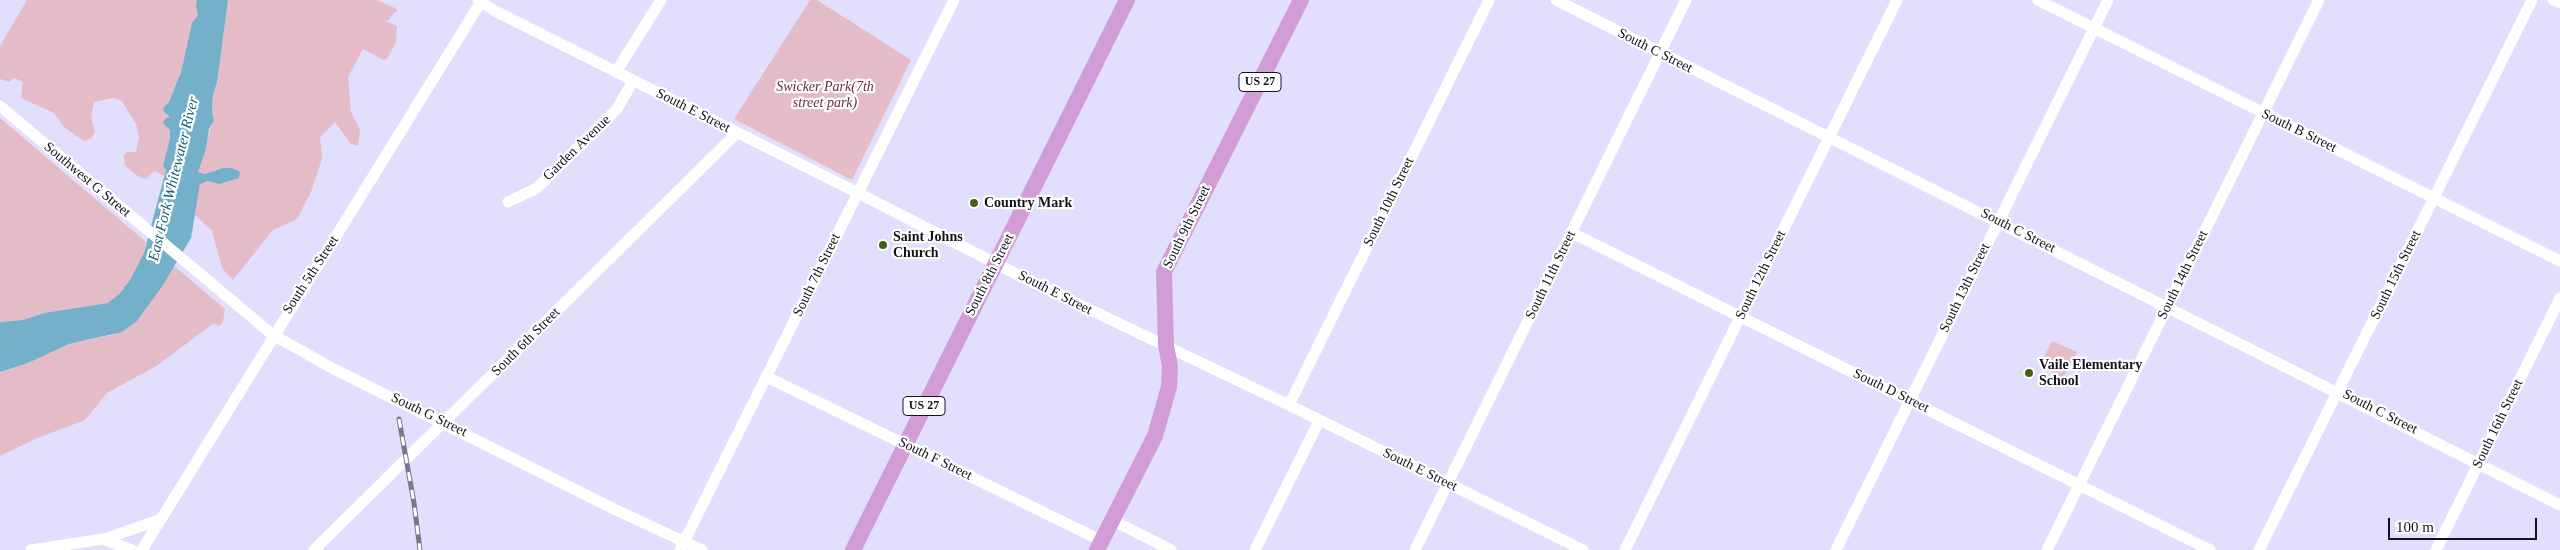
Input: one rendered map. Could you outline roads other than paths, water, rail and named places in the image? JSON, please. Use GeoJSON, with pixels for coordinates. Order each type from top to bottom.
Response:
{"type":"FeatureCollection","features":[{"type":"Feature","properties":{"kind":"highway","name":"South 8th Street"},"geometry":{"type":"LineString","coordinates":[[853,550],[1127,0]]}},
{"type":"Feature","properties":{"kind":"highway","name":"South 9th Street"},"geometry":{"type":"LineString","coordinates":[[1099,546],[1156,436],[1169,387],[1170,366],[1166,346],[1164,272],[1301,0]]}},
{"type":"Feature","properties":{"kind":"street"},"geometry":{"type":"LineString","coordinates":[[616,72],[662,0]]}},
{"type":"Feature","properties":{"kind":"street","name":"South 7th Street"},"geometry":{"type":"LineString","coordinates":[[682,546],[954,0]]}},
{"type":"Feature","properties":{"kind":"street","name":"South 10th Street"},"geometry":{"type":"LineString","coordinates":[[1289,405],[1489,0]]}},
{"type":"Feature","properties":{"kind":"street","name":"South C Street"},"geometry":{"type":"LineString","coordinates":[[1556,0],[2338,391],[2560,505]]}},
{"type":"Feature","properties":{"kind":"street","name":"South 11th Street"},"geometry":{"type":"LineString","coordinates":[[1415,550],[1686,0]]}},
{"type":"Feature","properties":{"kind":"street","name":"South 12th Street"},"geometry":{"type":"LineString","coordinates":[[1625,550],[1897,0]]}},
{"type":"Feature","properties":{"kind":"street","name":"South B Street"},"geometry":{"type":"LineString","coordinates":[[2038,0],[2560,261]]}},
{"type":"Feature","properties":{"kind":"street","name":"South 13th Street"},"geometry":{"type":"LineString","coordinates":[[1836,550],[2108,0]]}},
{"type":"Feature","properties":{"kind":"street","name":"South 14th Street"},"geometry":{"type":"LineString","coordinates":[[2047,550],[2319,0]]}},
{"type":"Feature","properties":{"kind":"street","name":"South 15th Street"},"geometry":{"type":"LineString","coordinates":[[2260,550],[2532,0]]}},
{"type":"Feature","properties":{"kind":"street"},"geometry":{"type":"LineString","coordinates":[[2553,0],[2560,3]]}},
{"type":"Feature","properties":{"kind":"street","name":"South E Street"},"geometry":{"type":"LineString","coordinates":[[481,1],[495,11],[1131,331],[1289,405],[1583,550]]}},
{"type":"Feature","properties":{"kind":"street","name":"South 5th Street"},"geometry":{"type":"LineString","coordinates":[[142,550],[481,1]]}},
{"type":"Feature","properties":{"kind":"street","name":"Garden Avenue"},"geometry":{"type":"LineString","coordinates":[[508,202],[537,188],[617,109],[633,81]]}},
{"type":"Feature","properties":{"kind":"street","name":"Southwest G Street"},"geometry":{"type":"LineString","coordinates":[[0,106],[174,253]]}},
{"type":"Feature","properties":{"kind":"street","name":"South 6th Street"},"geometry":{"type":"LineString","coordinates":[[314,550],[737,133]]}},
{"type":"Feature","properties":{"kind":"street","name":"South D Street"},"geometry":{"type":"LineString","coordinates":[[1572,233],[2210,550]]}},
{"type":"Feature","properties":{"kind":"street","name":"South G Street"},"geometry":{"type":"LineString","coordinates":[[174,253],[273,335],[332,368],[445,422],[682,546],[702,550]]}},
{"type":"Feature","properties":{"kind":"street","name":"South 16th Street"},"geometry":{"type":"LineString","coordinates":[[2436,550],[2560,298]]}},
{"type":"Feature","properties":{"kind":"street","name":"South F Street"},"geometry":{"type":"LineString","coordinates":[[767,377],[905,444],[1099,546]]}},
{"type":"Feature","properties":{"kind":"street"},"geometry":{"type":"LineString","coordinates":[[1255,550],[1319,421]]}},
{"type":"Feature","properties":{"kind":"street"},"geometry":{"type":"LineString","coordinates":[[31,550],[104,539],[159,520]]}},
{"type":"Feature","properties":{"kind":"street"},"geometry":{"type":"LineString","coordinates":[[1112,520],[1171,550]]}},
{"type":"Feature","properties":{"kind":"street"},"geometry":{"type":"LineString","coordinates":[[104,539],[132,550]]}},
{"type":"Feature","properties":{"kind":"water","name":"East Fork Whitewater River"},"geometry":{"type":"Polygon","coordinates":[[[197,0],[228,0],[217,83],[213,94],[212,112],[214,120],[209,129],[206,149],[198,172],[205,174],[223,168],[232,168],[240,172],[239,178],[219,184],[208,181],[200,184],[191,238],[163,285],[137,321],[122,332],[69,344],[28,363],[0,372],[0,322],[23,320],[44,313],[108,303],[120,293],[130,280],[144,253],[166,170],[163,166],[170,138],[170,130],[163,123],[165,119],[170,117],[164,112],[163,108],[169,102],[181,72],[192,23],[198,15],[197,0]]]}},
{"type":"Feature","properties":{"kind":"railway"},"geometry":{"type":"LineString","coordinates":[[399,419],[414,503],[420,550]]}},
{"type":"Feature","properties":{"kind":"place","name":"Country Mark"},"geometry":{"type":"Point","coordinates":[974,203]}},
{"type":"Feature","properties":{"kind":"place","name":"Saint Johns Church"},"geometry":{"type":"Point","coordinates":[883,245]}},
{"type":"Feature","properties":{"kind":"place","name":"Vaile Elementary School"},"geometry":{"type":"Point","coordinates":[2029,373]}},
{"type":"Feature","properties":{"kind":"park label","name":"Swicker Park(7th street park)"},"geometry":{"type":"Point","coordinates":[825,95]}}]}
